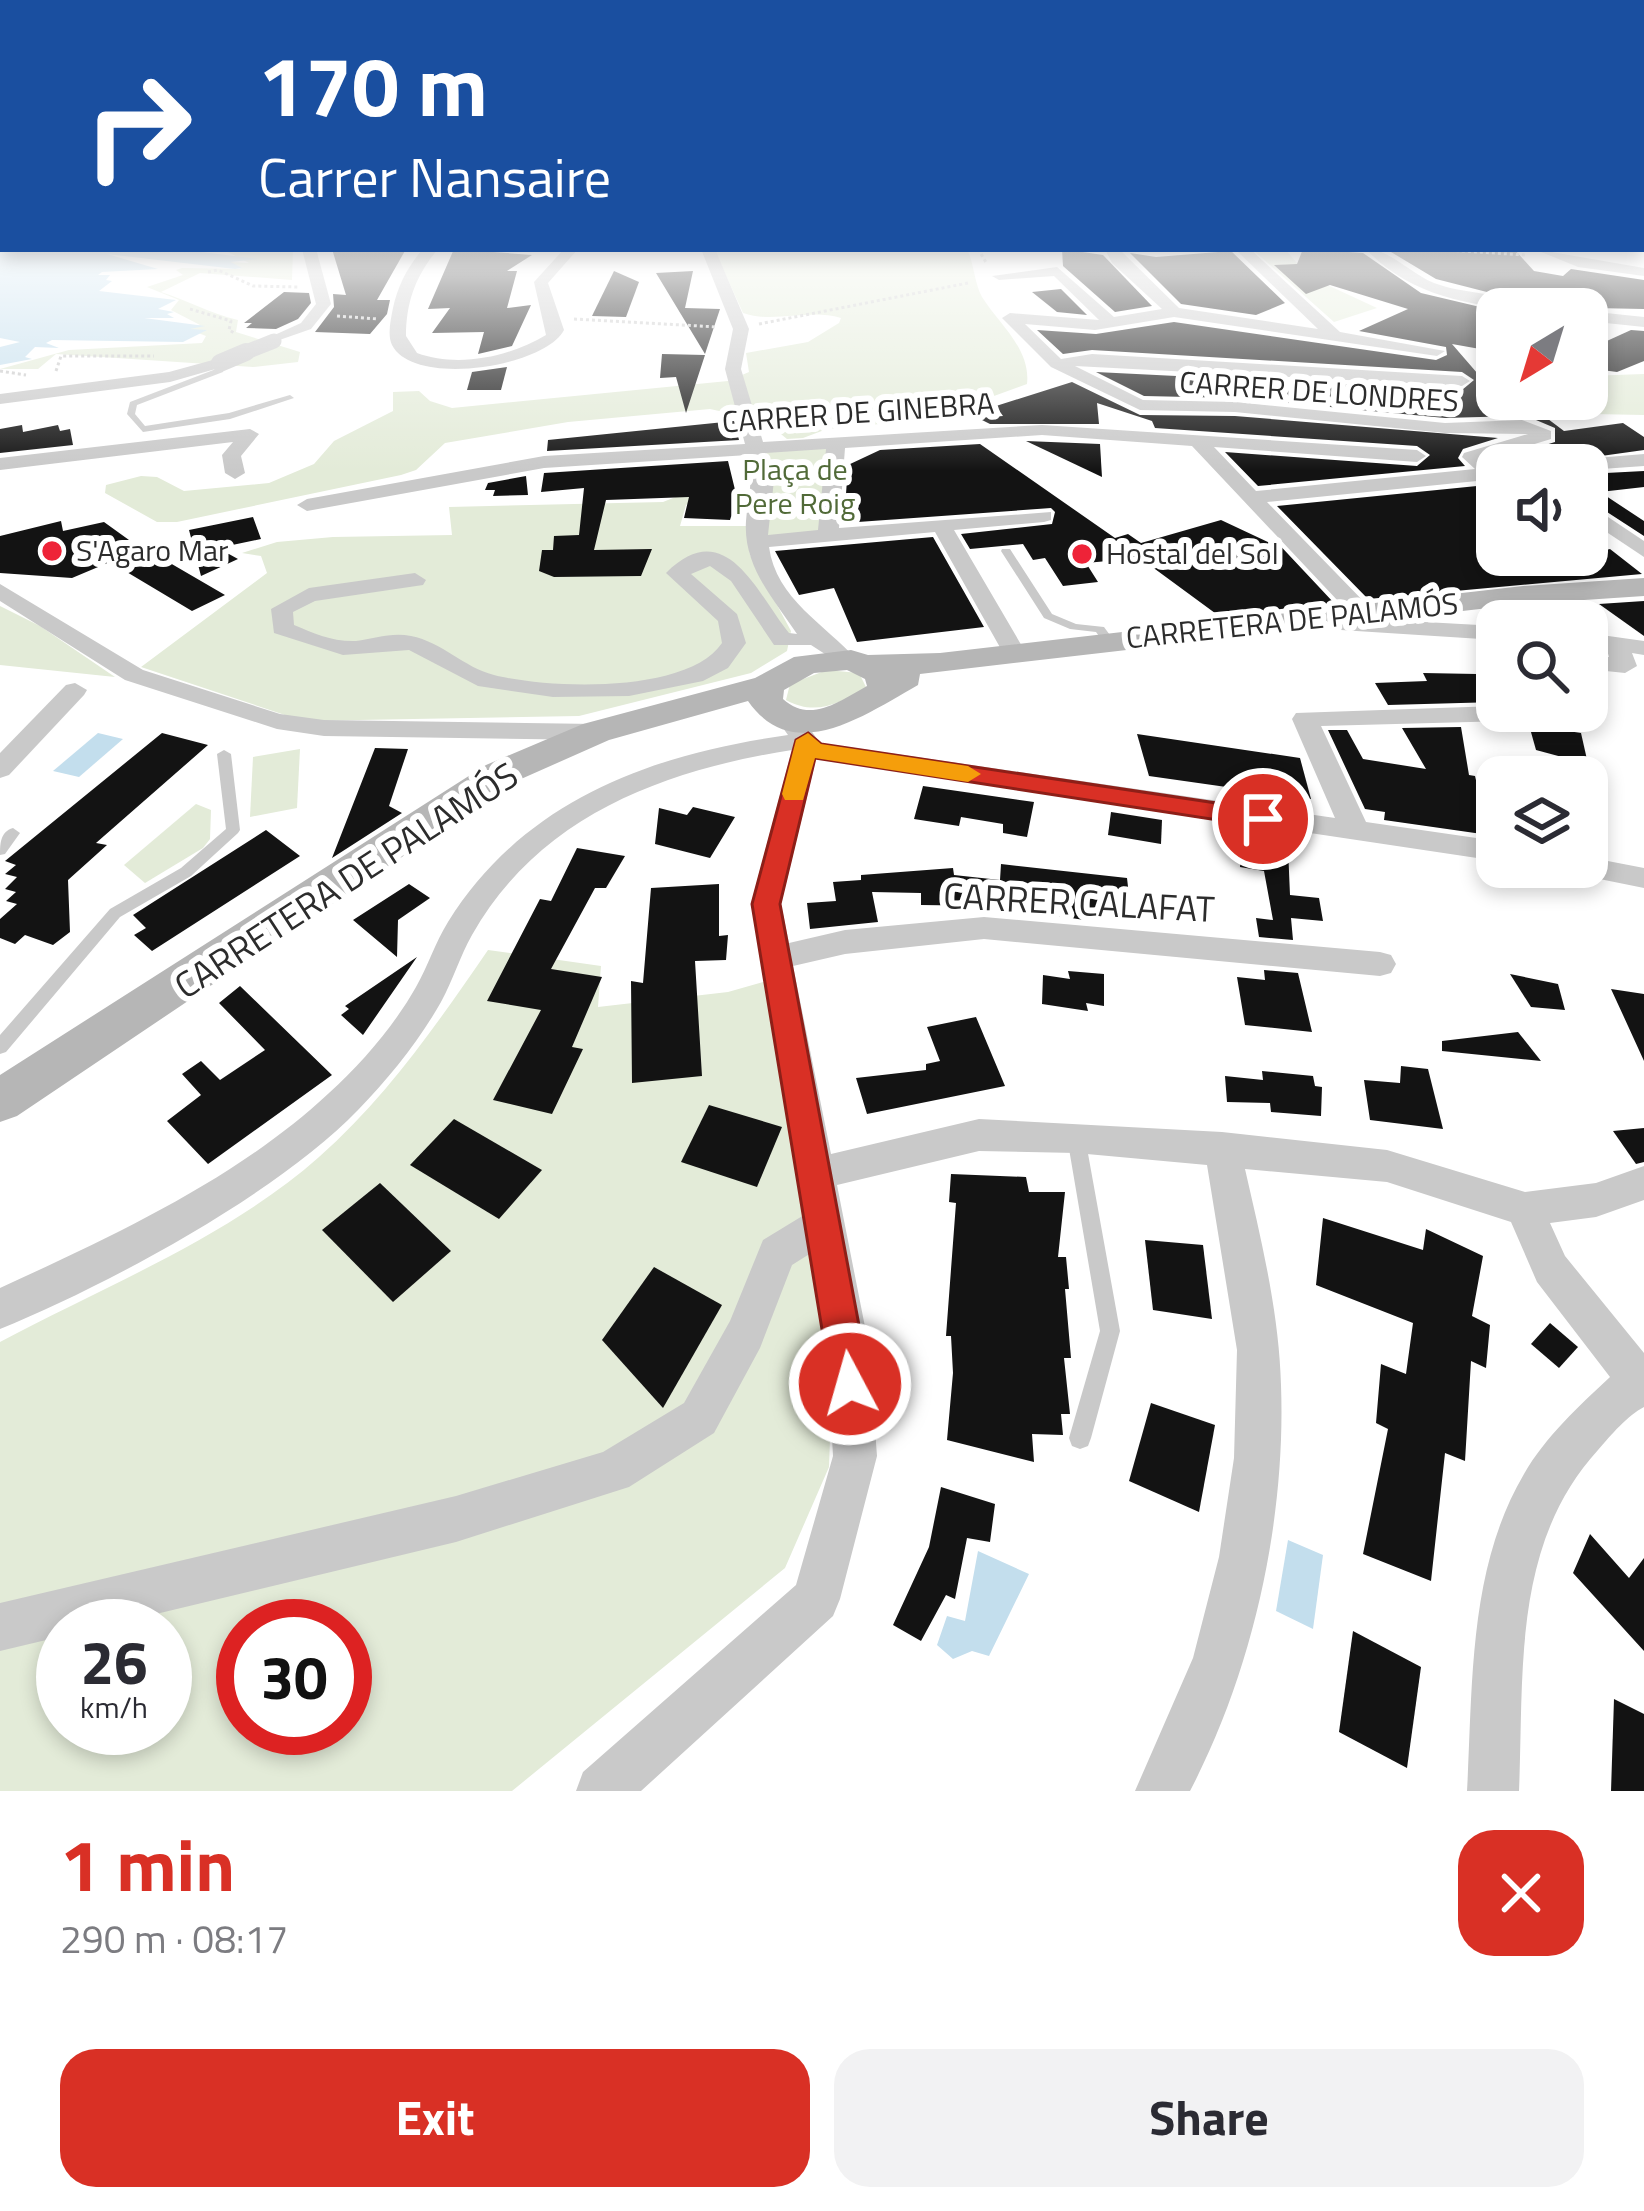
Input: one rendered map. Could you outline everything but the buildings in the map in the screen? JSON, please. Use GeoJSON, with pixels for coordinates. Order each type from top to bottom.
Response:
{"type":"FeatureCollection","features":[{"type":"Feature","properties":{"kind":"main road","name":"CARRETERA DE PALAMÓS"},"geometry":{"type":"LineString","coordinates":[[0,1101],[500,774],[596,732],[712,700],[796,689],[866,671],[1644,587]]}},
{"type":"Feature","properties":{"kind":"main road"},"geometry":{"type":"LineString","coordinates":[[796,689],[869,703],[866,671]]}},
{"type":"Feature","properties":{"kind":"street"},"geometry":{"type":"LineString","coordinates":[[0,399],[170,377],[220,363],[274,341],[319,315],[324,304]]}},
{"type":"Feature","properties":{"kind":"street"},"geometry":{"type":"LineString","coordinates":[[402,304],[397,337],[403,351],[464,364],[502,360],[544,344],[556,330],[548,304]]}},
{"type":"Feature","properties":{"kind":"street"},"geometry":{"type":"LineString","coordinates":[[731,304],[741,328],[733,369],[764,480],[758,542],[761,566],[812,750],[1476,848]]}},
{"type":"Feature","properties":{"kind":"street"},"geometry":{"type":"LineString","coordinates":[[1091,304],[1112,324],[1174,312],[1437,351]]}},
{"type":"Feature","properties":{"kind":"street"},"geometry":{"type":"LineString","coordinates":[[1165,304],[1174,312]]}},
{"type":"Feature","properties":{"kind":"street"},"geometry":{"type":"LineString","coordinates":[[1300,304],[1334,335]]}},
{"type":"Feature","properties":{"kind":"street","name":"CARRER DE LONDRES"},"geometry":{"type":"LineString","coordinates":[[1112,324],[1010,318],[1057,364],[1114,396],[1158,409],[1235,407],[1445,428],[1522,424],[1545,435],[1515,444]]}},
{"type":"Feature","properties":{"kind":"street"},"geometry":{"type":"LineString","coordinates":[[1608,318],[1644,322]]}},
{"type":"Feature","properties":{"kind":"street"},"geometry":{"type":"LineString","coordinates":[[1057,364],[1092,358],[1338,378],[1462,381]]}},
{"type":"Feature","properties":{"kind":"street","name":"CARRER DE GINEBRA"},"geometry":{"type":"LineString","coordinates":[[307,505],[544,462],[836,447],[1042,430],[1417,455]]}},
{"type":"Feature","properties":{"kind":"street"},"geometry":{"type":"LineString","coordinates":[[0,464],[250,434],[231,455],[235,473]]}},
{"type":"Feature","properties":{"kind":"street"},"geometry":{"type":"LineString","coordinates":[[1195,438],[1363,614]]}},
{"type":"Feature","properties":{"kind":"street"},"geometry":{"type":"LineString","coordinates":[[828,536],[836,447]]}},
{"type":"Feature","properties":{"kind":"street"},"geometry":{"type":"LineString","coordinates":[[1608,463],[1644,460]]}},
{"type":"Feature","properties":{"kind":"street"},"geometry":{"type":"LineString","coordinates":[[1255,496],[1476,475]]}},
{"type":"Feature","properties":{"kind":"street"},"geometry":{"type":"LineString","coordinates":[[758,542],[1044,516]]}},
{"type":"Feature","properties":{"kind":"street"},"geometry":{"type":"LineString","coordinates":[[1608,524],[1644,551]]}},
{"type":"Feature","properties":{"kind":"street"},"geometry":{"type":"LineString","coordinates":[[942,527],[1014,653]]}},
{"type":"Feature","properties":{"kind":"street"},"geometry":{"type":"LineString","coordinates":[[415,580],[309,595],[282,609],[281,628],[318,644],[352,648],[403,641],[433,648],[465,674],[527,685],[598,692],[650,688],[718,664],[734,643],[729,619],[676,573],[710,556],[730,563],[762,620],[782,640],[796,689],[766,904],[848,1347],[855,1456],[816,1599],[602,1791]]}},
{"type":"Feature","properties":{"kind":"street"},"geometry":{"type":"LineString","coordinates":[[0,591],[134,675],[242,712],[324,728],[596,732]]}},
{"type":"Feature","properties":{"kind":"street"},"geometry":{"type":"LineString","coordinates":[[1290,622],[1476,632]]}},
{"type":"Feature","properties":{"kind":"street"},"geometry":{"type":"LineString","coordinates":[[1608,643],[1644,649]]}},
{"type":"Feature","properties":{"kind":"street"},"geometry":{"type":"LineString","coordinates":[[1608,664],[1625,666],[1616,644]]}},
{"type":"Feature","properties":{"kind":"street"},"geometry":{"type":"LineString","coordinates":[[0,1309],[117,1254],[244,1181],[348,1098],[427,998],[458,930],[499,872],[563,818],[629,779],[716,751],[796,689]]}},
{"type":"Feature","properties":{"kind":"street"},"geometry":{"type":"LineString","coordinates":[[0,769],[75,690]]}},
{"type":"Feature","properties":{"kind":"street"},"geometry":{"type":"LineString","coordinates":[[1356,832],[1305,719],[1476,714]]}},
{"type":"Feature","properties":{"kind":"street"},"geometry":{"type":"LineString","coordinates":[[1608,871],[1644,878]]}},
{"type":"Feature","properties":{"kind":"street","name":"CARRER CALAFAT"},"geometry":{"type":"LineString","coordinates":[[776,958],[844,942],[984,928],[1380,964]]}},
{"type":"Feature","properties":{"kind":"street"},"geometry":{"type":"LineString","coordinates":[[816,1174],[979,1135],[1222,1148],[1387,1166],[1525,1209],[1596,1200],[1644,1183]]}},
{"type":"Feature","properties":{"kind":"street"},"geometry":{"type":"LineString","coordinates":[[1161,1791],[1179,1762],[1238,1591],[1260,1408],[1242,1240],[1222,1148]]}},
{"type":"Feature","properties":{"kind":"street"},"geometry":{"type":"LineString","coordinates":[[1492,1791],[1504,1604],[1531,1506],[1588,1426],[1641,1383],[1551,1269],[1525,1209]]}},
{"type":"Feature","properties":{"kind":"street"},"geometry":{"type":"LineString","coordinates":[[0,1627],[456,1519],[613,1471],[700,1418],[745,1334],[777,1253],[825,1223]]}},
{"type":"Feature","properties":{"kind":"lane"},"geometry":{"type":"LineString","coordinates":[[220,363],[220,370],[149,393],[133,404],[131,414],[143,429],[230,416],[290,398]]}},
{"type":"Feature","properties":{"kind":"lane"},"geometry":{"type":"LineString","coordinates":[[1006,551],[1048,616],[1074,627],[1100,629],[1109,642]]}},
{"type":"Feature","properties":{"kind":"lane"},"geometry":{"type":"LineString","coordinates":[[0,1047],[116,913],[186,872],[233,830],[224,754]]}},
{"type":"Feature","properties":{"kind":"lane"},"geometry":{"type":"LineString","coordinates":[[0,850],[13,833]]}},
{"type":"Feature","properties":{"kind":"lane"},"geometry":{"type":"LineString","coordinates":[[1076,1137],[1110,1331],[1080,1438]]}},
{"type":"Feature","properties":{"kind":"path"},"geometry":{"type":"LineString","coordinates":[[552,317],[741,328],[864,304]]}},
{"type":"Feature","properties":{"kind":"path"},"geometry":{"type":"LineString","coordinates":[[190,309],[230,322],[230,330],[240,336]]}},
{"type":"Feature","properties":{"kind":"path"},"geometry":{"type":"LineString","coordinates":[[319,315],[399,320]]}},
{"type":"Feature","properties":{"kind":"path"},"geometry":{"type":"LineString","coordinates":[[46,375],[62,367],[61,356],[142,357]]}},
{"type":"Feature","properties":{"kind":"path"},"geometry":{"type":"LineString","coordinates":[[0,371],[38,376]]}},
{"type":"Feature","properties":{"kind":"green space"},"geometry":{"type":"Polygon","coordinates":[[[176,304],[191,304],[238,320],[236,332],[300,352],[298,362],[253,367],[56,354],[38,369],[0,369],[69,350],[202,343],[206,336],[188,329],[200,325],[171,310],[176,304]]]}},
{"type":"Feature","properties":{"kind":"green space"},"geometry":{"type":"Polygon","coordinates":[[[739,304],[987,304],[1024,359],[1027,384],[931,419],[827,429],[803,438],[787,439],[765,421],[710,409],[568,422],[445,443],[416,470],[401,475],[177,522],[157,522],[105,493],[106,485],[141,476],[157,477],[184,491],[269,483],[314,464],[334,441],[393,411],[393,392],[419,391],[430,401],[452,408],[728,381],[749,372],[746,353],[808,342],[841,318],[743,313],[739,304]]]}},
{"type":"Feature","properties":{"kind":"green space"},"geometry":{"type":"Polygon","coordinates":[[[1313,304],[1367,304],[1377,308],[1334,322],[1313,304]]]}},
{"type":"Feature","properties":{"kind":"green space"},"geometry":{"type":"Polygon","coordinates":[[[1644,374],[1644,415],[1608,414],[1608,375],[1644,374]]]}},
{"type":"Feature","properties":{"kind":"green space","name":"Plaça de Pere Roig"},"geometry":{"type":"Polygon","coordinates":[[[836,447],[828,536],[758,542],[758,451],[836,447]]]}},
{"type":"Feature","properties":{"kind":"green space"},"geometry":{"type":"Polygon","coordinates":[[[688,492],[750,494],[747,501],[693,500],[686,505],[680,526],[746,526],[750,555],[791,631],[787,651],[751,673],[579,716],[303,721],[141,667],[267,573],[261,556],[242,553],[277,542],[333,537],[452,535],[449,507],[663,502],[688,492]]]}},
{"type":"Feature","properties":{"kind":"green space"},"geometry":{"type":"Polygon","coordinates":[[[0,606],[40,626],[115,677],[0,665],[0,606]]]}},
{"type":"Feature","properties":{"kind":"green space"},"geometry":{"type":"Polygon","coordinates":[[[827,670],[859,673],[867,689],[818,707],[786,700],[790,684],[827,670]]]}},
{"type":"Feature","properties":{"kind":"green space"},"geometry":{"type":"Polygon","coordinates":[[[300,749],[297,808],[250,817],[253,757],[300,749]]]}},
{"type":"Feature","properties":{"kind":"green space"},"geometry":{"type":"Polygon","coordinates":[[[196,804],[211,810],[210,839],[203,848],[145,883],[124,865],[196,804]]]}},
{"type":"Feature","properties":{"kind":"green space"},"geometry":{"type":"Polygon","coordinates":[[[488,950],[601,966],[598,1007],[728,992],[767,981],[820,1276],[832,1378],[829,1467],[785,1568],[512,1791],[0,1791],[0,1342],[206,1236],[284,1186],[367,1110],[488,950]]]}},
{"type":"Feature","properties":{"kind":"water"},"geometry":{"type":"Polygon","coordinates":[[[0,304],[169,304],[158,309],[174,312],[167,314],[174,318],[144,318],[207,330],[183,342],[52,340],[46,343],[59,348],[35,347],[25,357],[32,359],[0,365],[0,347],[20,342],[0,338],[0,304]]]}},
{"type":"Feature","properties":{"kind":"water"},"geometry":{"type":"Polygon","coordinates":[[[98,733],[123,739],[79,777],[53,771],[98,733]]]}},
{"type":"Feature","properties":{"kind":"water"},"geometry":{"type":"Polygon","coordinates":[[[1288,1540],[1323,1555],[1313,1629],[1276,1611],[1288,1540]]]}},
{"type":"Feature","properties":{"kind":"water"},"geometry":{"type":"Polygon","coordinates":[[[978,1551],[1029,1574],[989,1656],[972,1651],[953,1659],[937,1645],[947,1616],[965,1621],[978,1551]]]}},
{"type":"Feature","properties":{"kind":"slow traffic"},"geometry":{"type":"LineString","coordinates":[[794,794],[808,740],[812,750],[968,774]]}},
{"type":"Feature","properties":{"kind":"place","name":"S'Agaro Mar"},"geometry":{"type":"Point","coordinates":[52,551]}},
{"type":"Feature","properties":{"kind":"place","name":"Hostal del Sol"},"geometry":{"type":"Point","coordinates":[1082,554]}},
{"type":"Feature","properties":{"kind":"route"},"geometry":{"type":"LineString","coordinates":[[850,1384],[848,1347],[766,904],[808,740],[812,750],[1263,819]]}}]}
